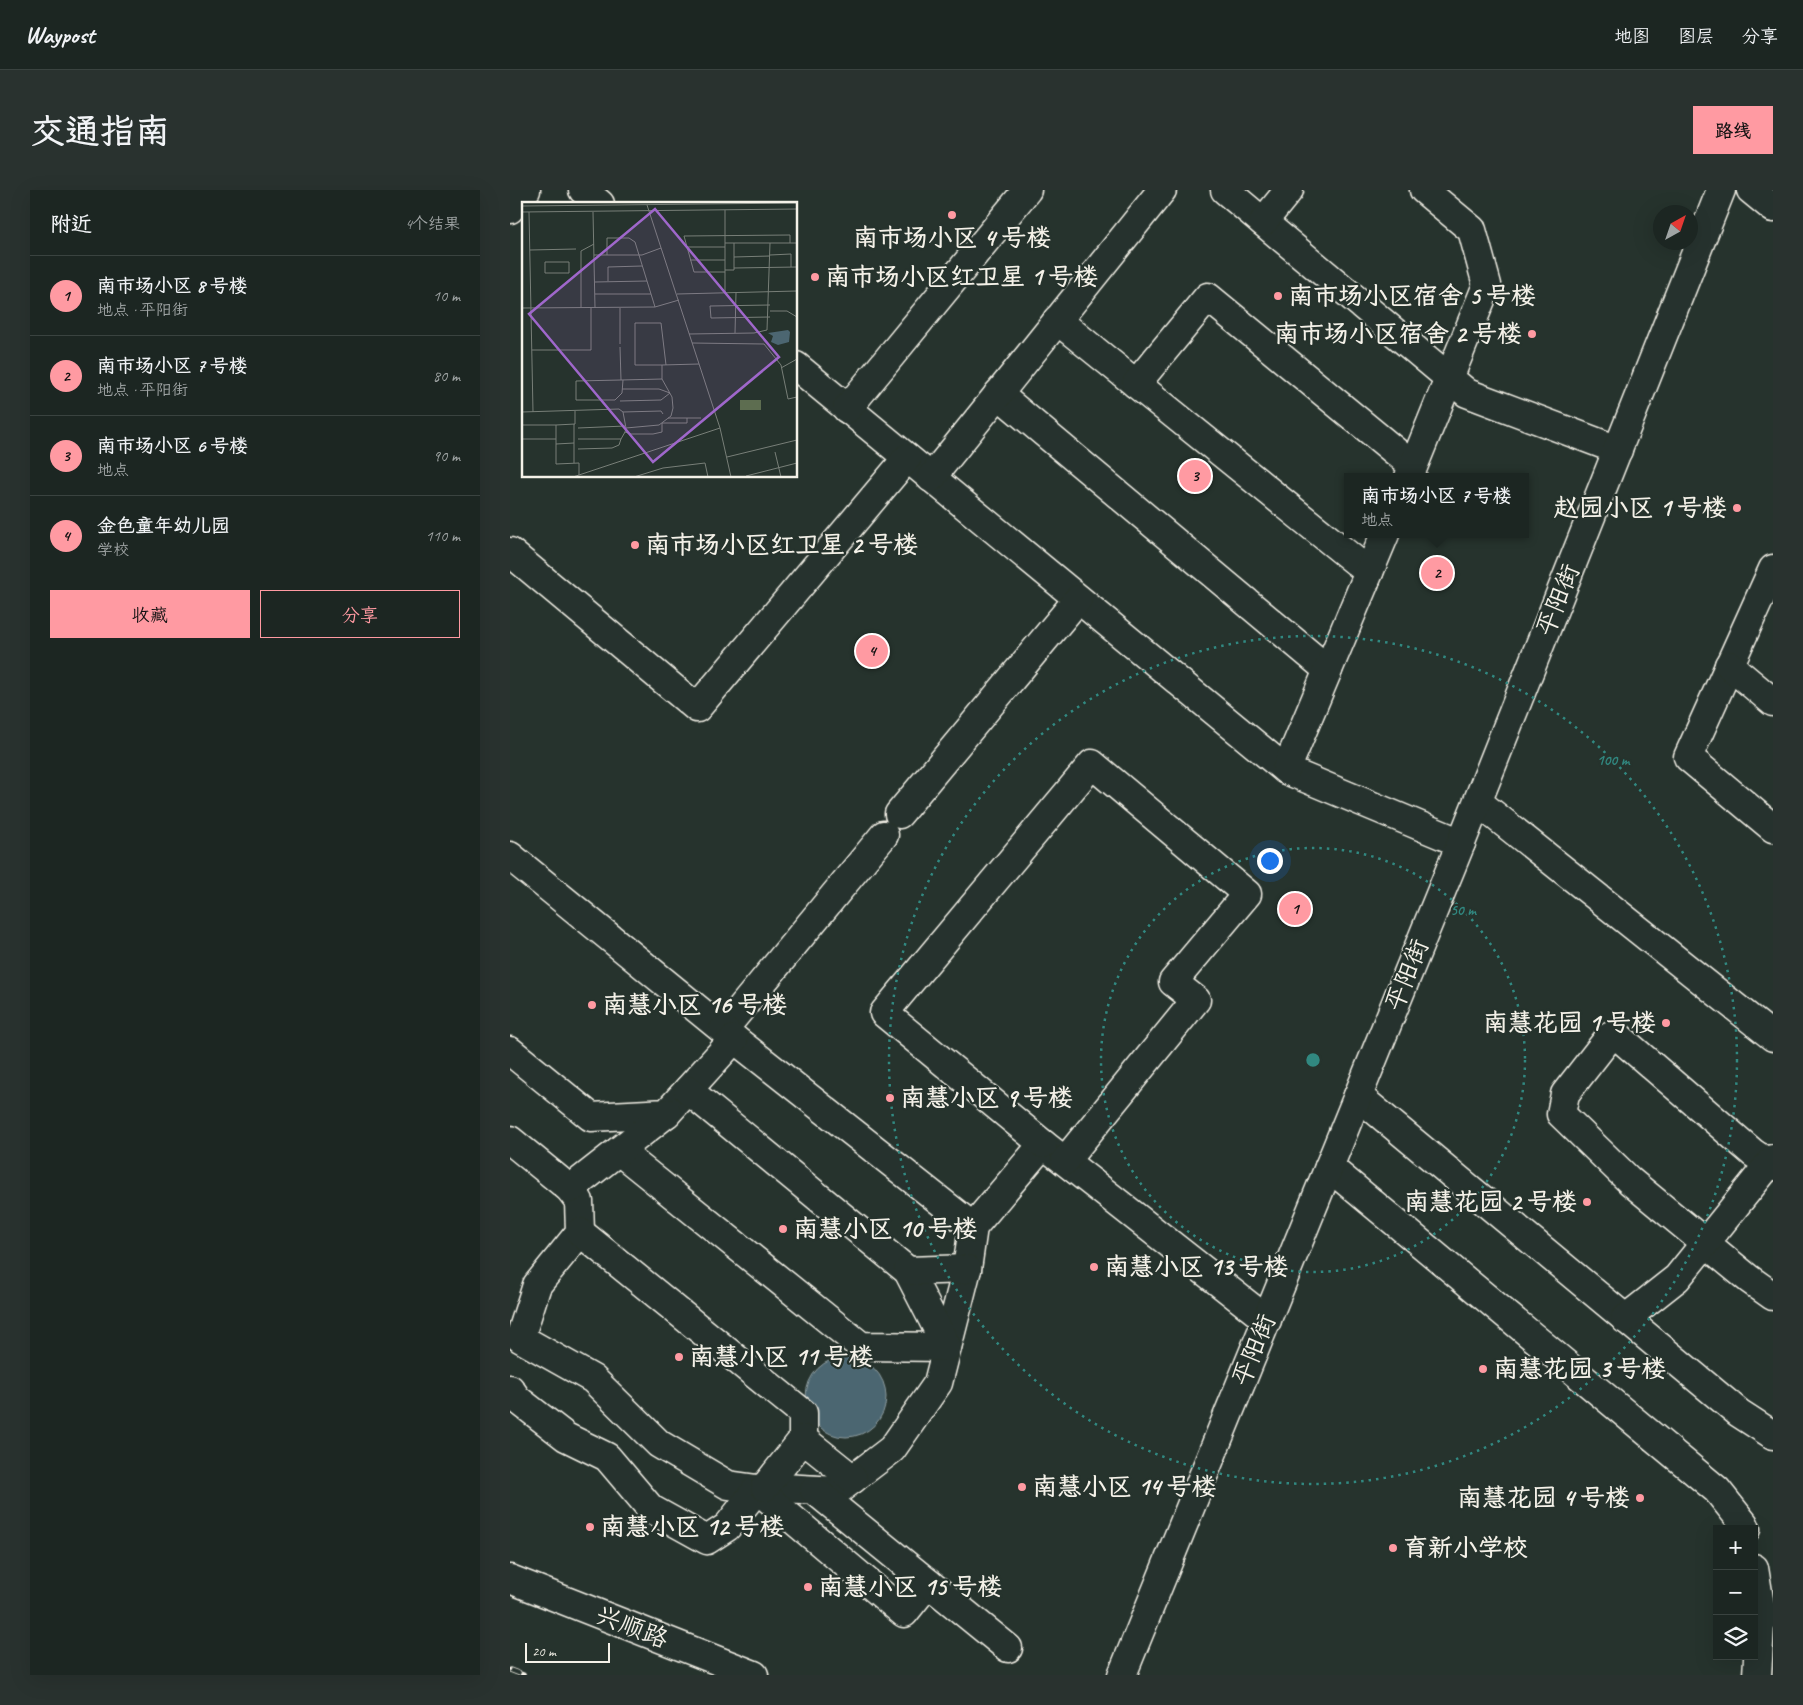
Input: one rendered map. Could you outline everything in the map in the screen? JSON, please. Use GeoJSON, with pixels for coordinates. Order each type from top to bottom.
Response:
{"type":"FeatureCollection","features":[{"type":"Feature","properties":{"kind":"street"},"geometry":{"type":"LineString","coordinates":[[510,209],[526,190]]}},
{"type":"Feature","properties":{"kind":"street"},"geometry":{"type":"LineString","coordinates":[[583,190],[598,202]]}},
{"type":"Feature","properties":{"kind":"street"},"geometry":{"type":"LineString","coordinates":[[848,409],[1027,190]]}},
{"type":"Feature","properties":{"kind":"street"},"geometry":{"type":"LineString","coordinates":[[931,478],[1162,190]]}},
{"type":"Feature","properties":{"kind":"street"},"geometry":{"type":"LineString","coordinates":[[1225,190],[1467,393],[1618,450]]}},
{"type":"Feature","properties":{"kind":"street"},"geometry":{"type":"LineString","coordinates":[[1263,222],[1289,190]]}},
{"type":"Feature","properties":{"kind":"street"},"geometry":{"type":"LineString","coordinates":[[1136,384],[1208,297],[1411,471],[1487,286],[1472,230],[1424,190]]}},
{"type":"Feature","properties":{"kind":"street","name":"平阳街"},"geometry":{"type":"LineString","coordinates":[[1122,1675],[1478,802],[1721,190]]}},
{"type":"Feature","properties":{"kind":"street"},"geometry":{"type":"LineString","coordinates":[[1751,190],[1773,208]]}},
{"type":"Feature","properties":{"kind":"street"},"geometry":{"type":"LineString","coordinates":[[1057,320],[1369,572]]}},
{"type":"Feature","properties":{"kind":"street"},"geometry":{"type":"LineString","coordinates":[[798,368],[1286,770],[1461,843]]}},
{"type":"Feature","properties":{"kind":"street"},"geometry":{"type":"LineString","coordinates":[[998,394],[1328,670]]}},
{"type":"Feature","properties":{"kind":"street"},"geometry":{"type":"LineString","coordinates":[[510,552],[697,708],[907,458]]}},
{"type":"Feature","properties":{"kind":"street"},"geometry":{"type":"LineString","coordinates":[[1286,770],[1383,538]]}},
{"type":"Feature","properties":{"kind":"street"},"geometry":{"type":"LineString","coordinates":[[1772,572],[1688,757],[1773,828]]}},
{"type":"Feature","properties":{"kind":"street"},"geometry":{"type":"LineString","coordinates":[[570,1189],[668,1113],[688,1090],[729,1034],[892,825],[1078,599]]}},
{"type":"Feature","properties":{"kind":"street"},"geometry":{"type":"LineString","coordinates":[[1729,666],[1773,702]]}},
{"type":"Feature","properties":{"kind":"street"},"geometry":{"type":"LineString","coordinates":[[1065,1160],[1196,1000],[1173,982],[1247,894],[1092,764],[884,1013],[1042,1144],[1065,1160],[1267,1320]]}},
{"type":"Feature","properties":{"kind":"street"},"geometry":{"type":"LineString","coordinates":[[1478,802],[1771,1032]]}},
{"type":"Feature","properties":{"kind":"street"},"geometry":{"type":"LineString","coordinates":[[510,856],[729,1034],[973,1227]]}},
{"type":"Feature","properties":{"kind":"street"},"geometry":{"type":"LineString","coordinates":[[1625,1318],[1677,1278],[1705,1244],[1772,1163],[1753,1153],[1620,1038],[1611,1036],[1565,1094],[1561,1114],[1630,1181],[1705,1244],[1773,1296]]}},
{"type":"Feature","properties":{"kind":"street"},"geometry":{"type":"LineString","coordinates":[[510,1051],[591,1117],[668,1113]]}},
{"type":"Feature","properties":{"kind":"street"},"geometry":{"type":"LineString","coordinates":[[688,1090],[908,1271],[948,1347]]}},
{"type":"Feature","properties":{"kind":"street"},"geometry":{"type":"LineString","coordinates":[[1358,1096],[1739,1413],[1773,1435]]}},
{"type":"Feature","properties":{"kind":"street"},"geometry":{"type":"LineString","coordinates":[[510,1140],[570,1189],[579,1202],[580,1232],[537,1285],[516,1330],[593,1379],[659,1444],[728,1485],[837,1491],[892,1450],[938,1383],[967,1269],[973,1227],[1042,1144]]}},
{"type":"Feature","properties":{"kind":"street"},"geometry":{"type":"LineString","coordinates":[[619,1151],[861,1346],[948,1347]]}},
{"type":"Feature","properties":{"kind":"street"},"geometry":{"type":"LineString","coordinates":[[1329,1167],[1717,1490],[1744,1525]]}},
{"type":"Feature","properties":{"kind":"street"},"geometry":{"type":"LineString","coordinates":[[510,1389],[516,1399],[566,1437],[608,1458],[651,1508],[707,1540],[727,1527],[803,1439],[803,1413],[580,1232]]}},
{"type":"Feature","properties":{"kind":"street"},"geometry":{"type":"LineString","coordinates":[[908,1271],[967,1269]]}},
{"type":"Feature","properties":{"kind":"street"},"geometry":{"type":"LineString","coordinates":[[803,1439],[853,1479]]}},
{"type":"Feature","properties":{"kind":"street"},"geometry":{"type":"LineString","coordinates":[[761,1488],[904,1613],[928,1583]]}},
{"type":"Feature","properties":{"kind":"street"},"geometry":{"type":"LineString","coordinates":[[814,1490],[1008,1648]]}},
{"type":"Feature","properties":{"kind":"street"},"geometry":{"type":"LineString","coordinates":[[1754,1570],[1761,1612],[1757,1675]]}},
{"type":"Feature","properties":{"kind":"street","name":"兴顺路"},"geometry":{"type":"LineString","coordinates":[[510,1579],[754,1675]]}},
{"type":"Feature","properties":{"kind":"water"},"geometry":{"type":"Polygon","coordinates":[[[846,1357],[861,1360],[874,1369],[883,1382],[886,1397],[883,1412],[874,1425],[861,1434],[846,1437],[831,1434],[818,1425],[809,1412],[806,1397],[809,1382],[818,1369],[831,1360],[846,1357]]]}},
{"type":"Feature","properties":{"kind":"railway"},"geometry":{"type":"LineString","coordinates":[[510,1670],[523,1675]]}},
{"type":"Feature","properties":{"kind":"place","name":"南市场小区 4 号楼"},"geometry":{"type":"Point","coordinates":[952,215]}},
{"type":"Feature","properties":{"kind":"place","name":"南市场小区红卫星 1 号楼"},"geometry":{"type":"Point","coordinates":[815,277]}},
{"type":"Feature","properties":{"kind":"place","name":"南市场小区宿舍 5 号楼"},"geometry":{"type":"Point","coordinates":[1278,296]}},
{"type":"Feature","properties":{"kind":"place","name":"南市场小区宿舍 2 号楼"},"geometry":{"type":"Point","coordinates":[1532,334]}},
{"type":"Feature","properties":{"kind":"place","name":"南市场小区 6 号楼"},"geometry":{"type":"Point","coordinates":[1195,476]}},
{"type":"Feature","properties":{"kind":"place","name":"赵园小区 1 号楼"},"geometry":{"type":"Point","coordinates":[1737,508]}},
{"type":"Feature","properties":{"kind":"place","name":"南市场小区红卫星 2 号楼"},"geometry":{"type":"Point","coordinates":[635,545]}},
{"type":"Feature","properties":{"kind":"place","name":"南市场小区 7 号楼"},"geometry":{"type":"Point","coordinates":[1437,573]}},
{"type":"Feature","properties":{"kind":"place","name":"金色童年幼儿园"},"geometry":{"type":"Point","coordinates":[872,651]}},
{"type":"Feature","properties":{"kind":"place","name":"南市场小区 8 号楼"},"geometry":{"type":"Point","coordinates":[1295,909]}},
{"type":"Feature","properties":{"kind":"place","name":"南慧小区 16 号楼"},"geometry":{"type":"Point","coordinates":[592,1005]}},
{"type":"Feature","properties":{"kind":"place","name":"南慧花园 1 号楼"},"geometry":{"type":"Point","coordinates":[1666,1023]}},
{"type":"Feature","properties":{"kind":"place","name":"南慧小区 9 号楼"},"geometry":{"type":"Point","coordinates":[890,1098]}},
{"type":"Feature","properties":{"kind":"place","name":"南慧花园 2 号楼"},"geometry":{"type":"Point","coordinates":[1587,1202]}},
{"type":"Feature","properties":{"kind":"place","name":"南慧小区 10 号楼"},"geometry":{"type":"Point","coordinates":[783,1229]}},
{"type":"Feature","properties":{"kind":"place","name":"南慧小区 13 号楼"},"geometry":{"type":"Point","coordinates":[1094,1267]}},
{"type":"Feature","properties":{"kind":"place","name":"南慧小区 11 号楼"},"geometry":{"type":"Point","coordinates":[679,1357]}},
{"type":"Feature","properties":{"kind":"place","name":"南慧花园 3 号楼"},"geometry":{"type":"Point","coordinates":[1483,1369]}},
{"type":"Feature","properties":{"kind":"place","name":"南慧小区 14 号楼"},"geometry":{"type":"Point","coordinates":[1022,1487]}},
{"type":"Feature","properties":{"kind":"place","name":"南慧花园 4 号楼"},"geometry":{"type":"Point","coordinates":[1640,1498]}},
{"type":"Feature","properties":{"kind":"place","name":"南慧小区 12 号楼"},"geometry":{"type":"Point","coordinates":[590,1527]}},
{"type":"Feature","properties":{"kind":"place","name":"育新小学校"},"geometry":{"type":"Point","coordinates":[1393,1548]}},
{"type":"Feature","properties":{"kind":"place","name":"南慧小区 15 号楼"},"geometry":{"type":"Point","coordinates":[808,1587]}}]}
